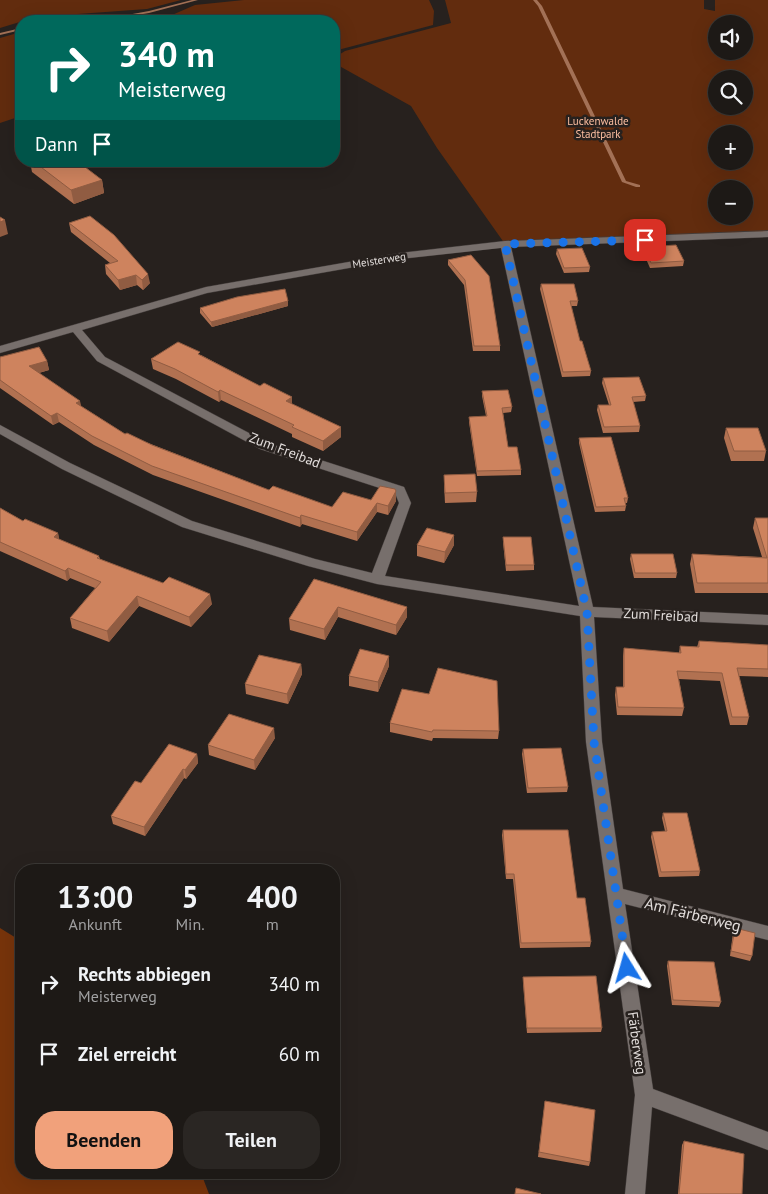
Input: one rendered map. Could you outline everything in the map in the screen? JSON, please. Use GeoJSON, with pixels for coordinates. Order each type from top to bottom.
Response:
{"type":"FeatureCollection","features":[{"type":"Feature","properties":{"kind":"street","name":"Meisterweg"},"geometry":{"type":"LineString","coordinates":[[0,350],[206,290],[400,256],[505,244],[768,234]]}},
{"type":"Feature","properties":{"kind":"street","name":"Färberweg"},"geometry":{"type":"LineString","coordinates":[[505,244],[587,612],[594,742],[644,1095],[635,1194]]}},
{"type":"Feature","properties":{"kind":"street","name":"Zum Freibad"},"geometry":{"type":"LineString","coordinates":[[74,327],[101,359],[264,446],[400,490],[405,503],[377,579]]}},
{"type":"Feature","properties":{"kind":"street","name":"Zum Freibad"},"geometry":{"type":"LineString","coordinates":[[0,430],[66,466],[187,524],[313,563],[377,579],[587,612],[768,620]]}},
{"type":"Feature","properties":{"kind":"street","name":"Am Färberweg"},"geometry":{"type":"LineString","coordinates":[[617,895],[768,933]]}},
{"type":"Feature","properties":{"kind":"street"},"geometry":{"type":"LineString","coordinates":[[644,1095],[768,1141]]}},
{"type":"Feature","properties":{"kind":"green space"},"geometry":{"type":"Polygon","coordinates":[[[0,0],[181,0],[147,9],[64,15],[15,15],[15,23],[0,28],[0,0]]]}},
{"type":"Feature","properties":{"kind":"green space"},"geometry":{"type":"Polygon","coordinates":[[[244,0],[429,0],[434,11],[433,25],[340,49],[340,15],[172,15],[195,5],[244,0]]]}},
{"type":"Feature","properties":{"kind":"green space","name":"Luckenwalde Stadtpark"},"geometry":{"type":"Polygon","coordinates":[[[445,0],[704,0],[704,9],[715,11],[715,0],[768,0],[768,235],[505,244],[437,148],[411,106],[340,66],[340,54],[345,51],[451,23],[445,0]]]}},
{"type":"Feature","properties":{"kind":"green space"},"geometry":{"type":"Polygon","coordinates":[[[15,34],[15,118],[0,123],[0,38],[15,34]]]}},
{"type":"Feature","properties":{"kind":"shaded area"},"geometry":{"type":"Polygon","coordinates":[[[0,928],[15,937],[15,1179],[203,1179],[209,1194],[0,1194],[0,928]]]}},
{"type":"Feature","properties":{"kind":"building"},"geometry":{"type":"Polygon","coordinates":[[[41,167],[85,167],[102,180],[71,190],[41,167]]]}},
{"type":"Feature","properties":{"kind":"building"},"geometry":{"type":"Polygon","coordinates":[[[90,216],[114,235],[148,274],[142,280],[136,275],[118,280],[105,265],[118,261],[69,223],[90,216]]]}},
{"type":"Feature","properties":{"kind":"building"},"geometry":{"type":"Polygon","coordinates":[[[676,245],[684,261],[651,263],[644,247],[676,245]]]}},
{"type":"Feature","properties":{"kind":"building"},"geometry":{"type":"Polygon","coordinates":[[[582,248],[590,267],[564,268],[557,249],[582,248]]]}},
{"type":"Feature","properties":{"kind":"building"},"geometry":{"type":"Polygon","coordinates":[[[471,255],[489,276],[500,346],[474,346],[465,280],[448,260],[471,255]]]}},
{"type":"Feature","properties":{"kind":"building"},"geometry":{"type":"Polygon","coordinates":[[[541,284],[574,284],[578,301],[570,301],[580,341],[582,341],[591,371],[563,372],[541,284]]]}},
{"type":"Feature","properties":{"kind":"building"},"geometry":{"type":"Polygon","coordinates":[[[285,289],[288,301],[211,322],[200,308],[237,297],[285,289]]]}},
{"type":"Feature","properties":{"kind":"building"},"geometry":{"type":"Polygon","coordinates":[[[178,342],[200,352],[198,354],[260,386],[264,383],[292,397],[286,401],[341,427],[323,441],[292,427],[294,425],[220,390],[218,392],[175,369],[151,359],[178,342]]]}},
{"type":"Feature","properties":{"kind":"building"},"geometry":{"type":"Polygon","coordinates":[[[39,347],[47,361],[29,366],[80,401],[76,403],[125,434],[127,433],[152,445],[269,490],[273,486],[332,507],[343,492],[371,500],[380,486],[395,489],[396,491],[388,506],[377,503],[357,532],[301,515],[300,518],[152,466],[92,436],[57,413],[51,416],[0,380],[0,357],[39,347]]]}},
{"type":"Feature","properties":{"kind":"building"},"geometry":{"type":"Polygon","coordinates":[[[639,377],[646,396],[632,397],[640,426],[604,427],[598,405],[611,405],[603,378],[639,377]]]}},
{"type":"Feature","properties":{"kind":"building"},"geometry":{"type":"Polygon","coordinates":[[[508,390],[512,407],[502,408],[508,447],[517,447],[521,470],[477,471],[469,417],[487,416],[482,391],[508,390]]]}},
{"type":"Feature","properties":{"kind":"building"},"geometry":{"type":"Polygon","coordinates":[[[726,428],[758,428],[766,451],[734,451],[726,428]]]}},
{"type":"Feature","properties":{"kind":"building"},"geometry":{"type":"Polygon","coordinates":[[[611,437],[628,498],[624,498],[626,506],[596,507],[579,438],[611,437]]]}},
{"type":"Feature","properties":{"kind":"building"},"geometry":{"type":"Polygon","coordinates":[[[475,474],[477,492],[445,493],[444,475],[475,474]]]}},
{"type":"Feature","properties":{"kind":"building"},"geometry":{"type":"Polygon","coordinates":[[[0,508],[23,521],[25,519],[58,533],[54,537],[99,556],[97,558],[163,583],[169,577],[210,594],[189,617],[137,596],[107,631],[70,618],[101,582],[68,568],[65,571],[0,542],[0,508]]]}},
{"type":"Feature","properties":{"kind":"building"},"geometry":{"type":"Polygon","coordinates":[[[755,518],[768,518],[768,583],[697,583],[692,554],[767,558],[755,518]]]}},
{"type":"Feature","properties":{"kind":"building"},"geometry":{"type":"Polygon","coordinates":[[[427,528],[454,535],[445,552],[417,545],[427,528]]]}},
{"type":"Feature","properties":{"kind":"building"},"geometry":{"type":"Polygon","coordinates":[[[503,537],[531,537],[534,565],[506,565],[503,537]]]}},
{"type":"Feature","properties":{"kind":"building"},"geometry":{"type":"Polygon","coordinates":[[[631,554],[673,554],[677,573],[635,573],[631,554]]]}},
{"type":"Feature","properties":{"kind":"building"},"geometry":{"type":"Polygon","coordinates":[[[314,579],[407,607],[396,625],[338,607],[324,629],[289,619],[314,579]]]}},
{"type":"Feature","properties":{"kind":"building"},"geometry":{"type":"Polygon","coordinates":[[[699,641],[768,645],[768,669],[737,668],[749,717],[732,717],[722,673],[677,671],[684,708],[618,707],[616,687],[624,687],[624,648],[681,653],[680,646],[699,647],[699,641]]]}},
{"type":"Feature","properties":{"kind":"building"},"geometry":{"type":"Polygon","coordinates":[[[360,649],[389,656],[378,682],[349,676],[360,649]]]}},
{"type":"Feature","properties":{"kind":"building"},"geometry":{"type":"Polygon","coordinates":[[[259,655],[301,664],[287,694],[245,684],[259,655]]]}},
{"type":"Feature","properties":{"kind":"building"},"geometry":{"type":"Polygon","coordinates":[[[438,668],[497,681],[499,731],[433,730],[432,732],[390,723],[402,689],[429,694],[438,668]]]}},
{"type":"Feature","properties":{"kind":"building"},"geometry":{"type":"Polygon","coordinates":[[[229,714],[274,728],[254,760],[208,745],[229,714]]]}},
{"type":"Feature","properties":{"kind":"building"},"geometry":{"type":"Polygon","coordinates":[[[169,744],[197,754],[185,770],[183,769],[144,827],[111,816],[135,781],[141,783],[169,744]]]}},
{"type":"Feature","properties":{"kind":"building"},"geometry":{"type":"Polygon","coordinates":[[[561,748],[568,787],[528,788],[523,749],[561,748]]]}},
{"type":"Feature","properties":{"kind":"building"},"geometry":{"type":"Polygon","coordinates":[[[663,813],[687,813],[700,871],[661,872],[652,832],[667,831],[663,813]]]}},
{"type":"Feature","properties":{"kind":"building"},"geometry":{"type":"Polygon","coordinates":[[[503,830],[568,830],[577,898],[585,898],[591,942],[521,943],[514,874],[506,874],[503,830]]]}},
{"type":"Feature","properties":{"kind":"building"},"geometry":{"type":"Polygon","coordinates":[[[735,928],[755,933],[752,956],[731,951],[735,928]]]}},
{"type":"Feature","properties":{"kind":"building"},"geometry":{"type":"Polygon","coordinates":[[[668,961],[714,962],[721,1002],[673,1000],[668,961]]]}},
{"type":"Feature","properties":{"kind":"building"},"geometry":{"type":"Polygon","coordinates":[[[596,976],[602,1028],[527,1028],[523,977],[596,976]]]}},
{"type":"Feature","properties":{"kind":"building"},"geometry":{"type":"Polygon","coordinates":[[[545,1101],[595,1110],[590,1162],[539,1152],[545,1101]]]}},
{"type":"Feature","properties":{"kind":"building"},"geometry":{"type":"Polygon","coordinates":[[[684,1141],[744,1154],[742,1194],[679,1194],[684,1141]]]}},
{"type":"Feature","properties":{"kind":"building"},"geometry":{"type":"Polygon","coordinates":[[[516,1188],[541,1194],[515,1194],[516,1188]]]}},
{"type":"Feature","properties":{"kind":"waterway"},"geometry":{"type":"LineString","coordinates":[[131,15],[196,0]]}},
{"type":"Feature","properties":{"kind":"waterway"},"geometry":{"type":"LineString","coordinates":[[535,0],[540,6],[624,182],[638,186]]}},
{"type":"Feature","properties":{"kind":"waterway"},"geometry":{"type":"LineString","coordinates":[[0,34],[15,30]]}},
{"type":"Feature","properties":{"kind":"route"},"geometry":{"type":"LineString","coordinates":[[627,968],[594,742],[587,612],[505,244],[645,240]]}}]}
